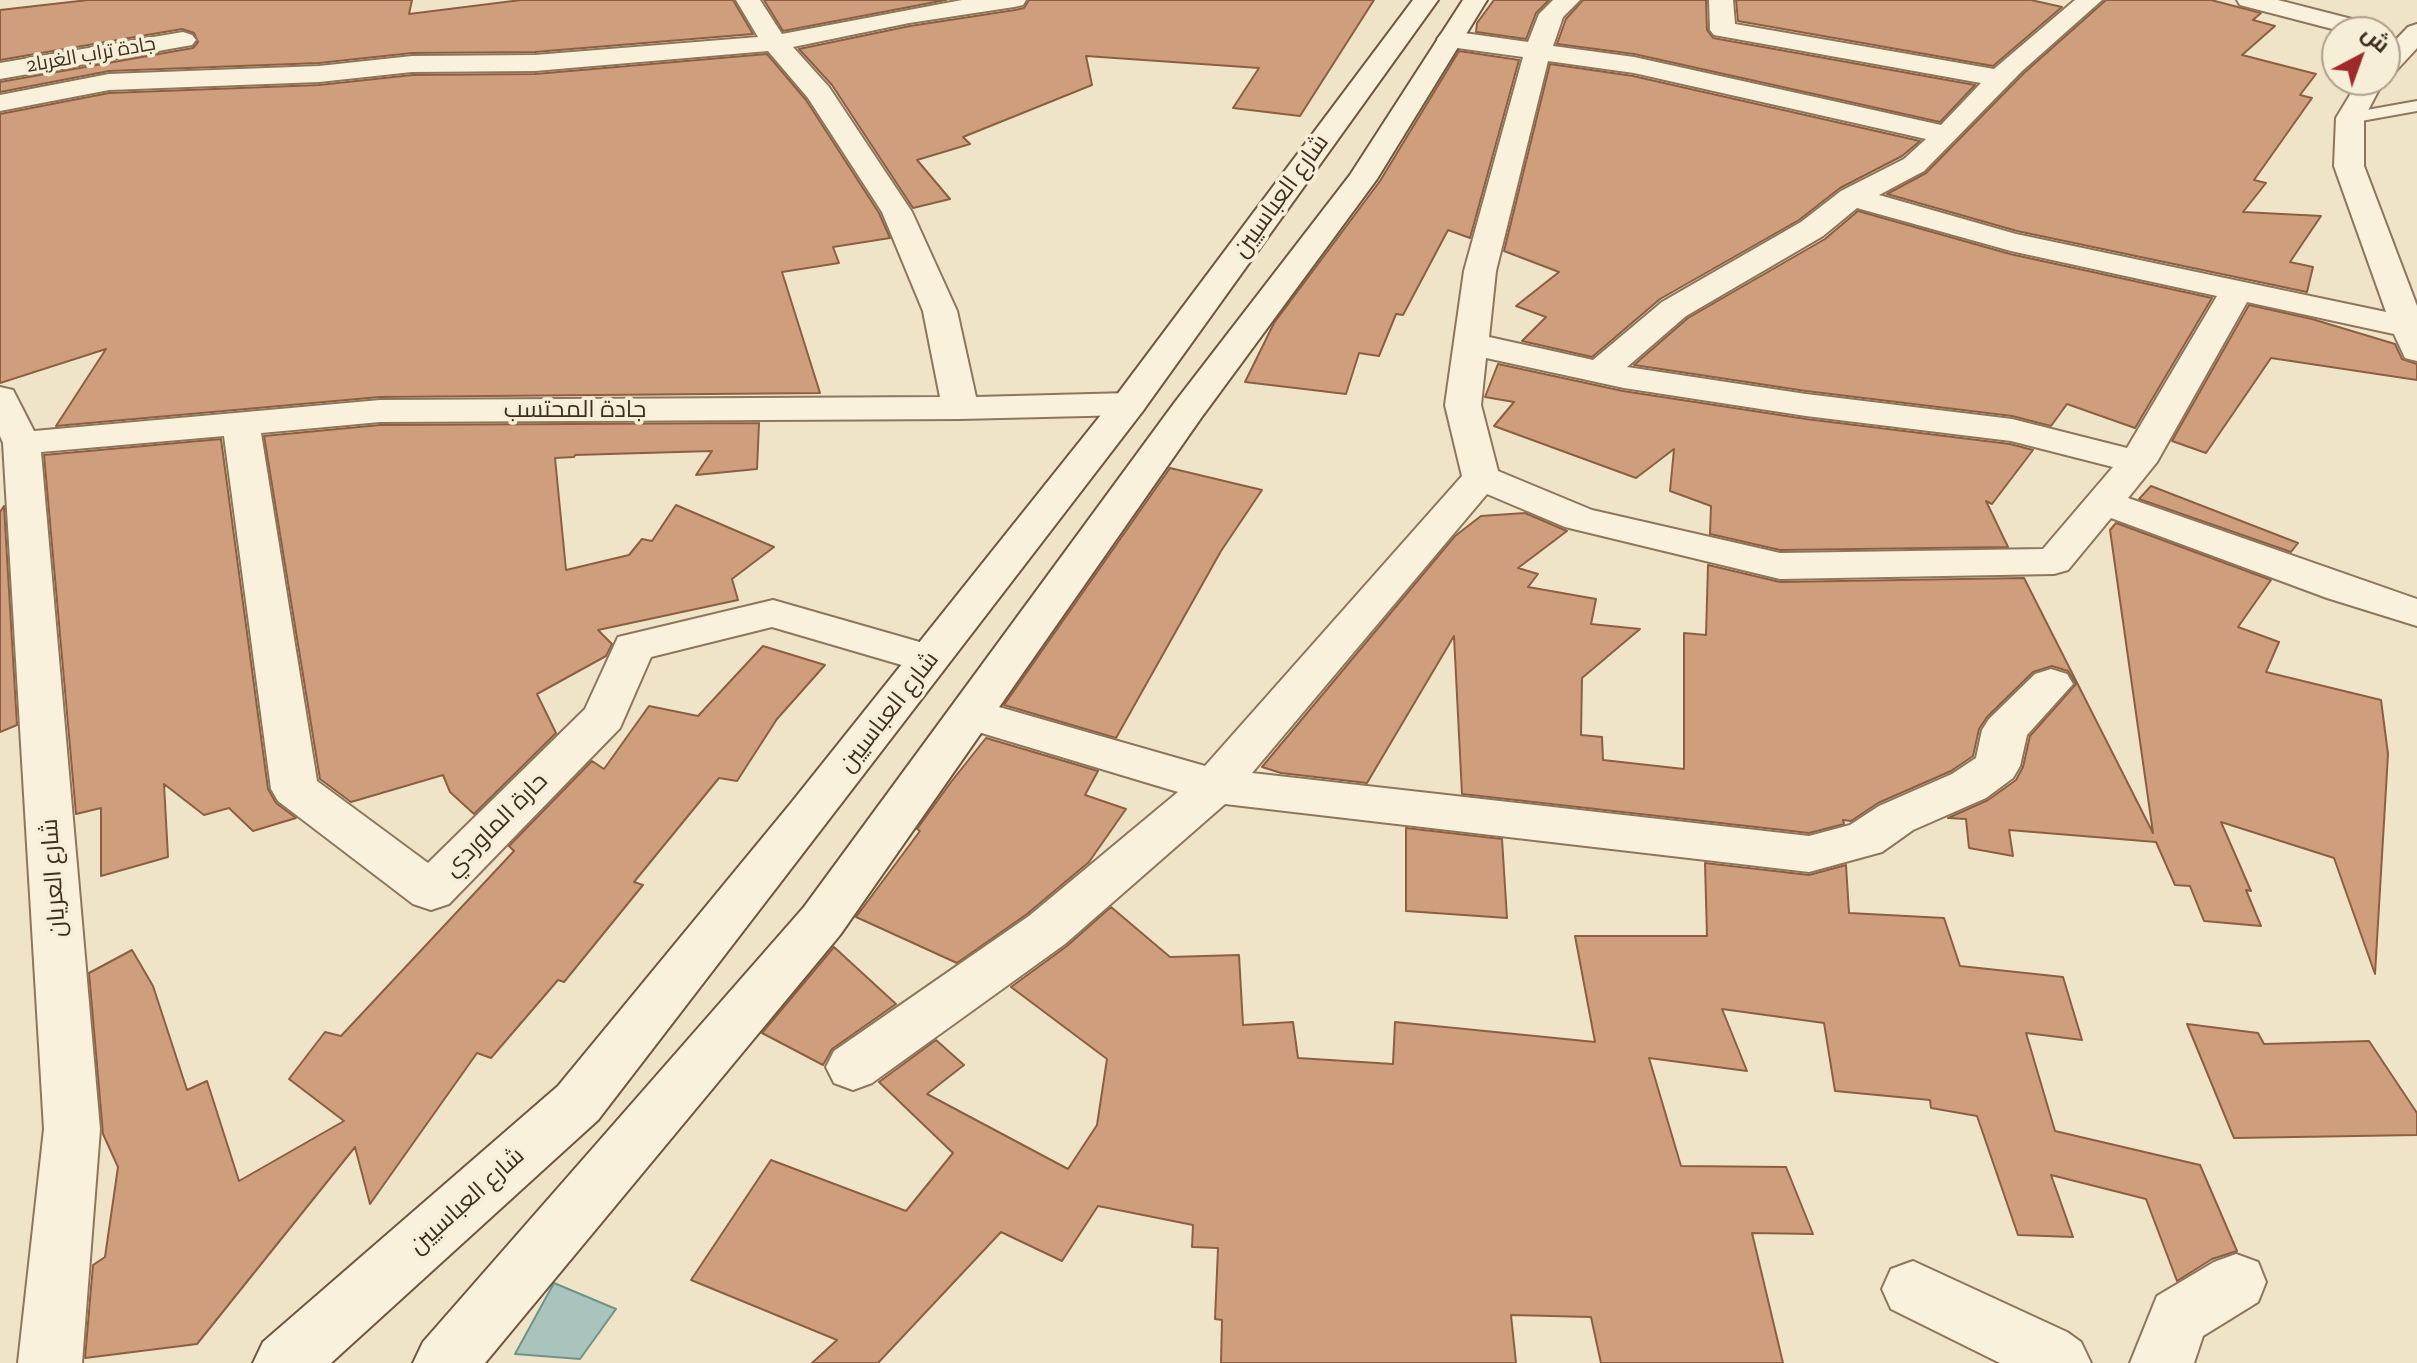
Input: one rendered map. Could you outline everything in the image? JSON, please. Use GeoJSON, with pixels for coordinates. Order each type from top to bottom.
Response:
{"type":"FeatureCollection","features":[{"type":"Feature","properties":{"kind":"street"},"geometry":{"type":"LineString","coordinates":[[748,0],[775,43],[819,93],[897,212],[940,311],[960,408]]}},
{"type":"Feature","properties":{"kind":"street"},"geometry":{"type":"LineString","coordinates":[[0,103],[109,82],[319,74],[412,64],[535,63],[775,43],[909,15],[1014,0]]}},
{"type":"Feature","properties":{"kind":"street","name":"شارع العباسيين"},"geometry":{"type":"LineString","coordinates":[[285,1363],[578,1103],[1129,404],[1426,0]]}},
{"type":"Feature","properties":{"kind":"street"},"geometry":{"type":"LineString","coordinates":[[445,1363],[822,921],[1188,410],[1362,179],[1475,0]]}},
{"type":"Feature","properties":{"kind":"street"},"geometry":{"type":"LineString","coordinates":[[1481,477],[1463,405],[1480,271],[1538,51],[1552,14],[1568,0]]}},
{"type":"Feature","properties":{"kind":"street"},"geometry":{"type":"LineString","coordinates":[[1721,0],[1723,30],[2000,78]]}},
{"type":"Feature","properties":{"kind":"street"},"geometry":{"type":"LineString","coordinates":[[1600,372],[1674,309],[1812,229],[1852,197],[1914,165],[2000,78],[2090,0]]}},
{"type":"Feature","properties":{"kind":"street"},"geometry":{"type":"LineString","coordinates":[[2249,0],[2321,18]]}},
{"type":"Feature","properties":{"kind":"street"},"geometry":{"type":"LineString","coordinates":[[1450,39],[1634,65],[1947,135]]}},
{"type":"Feature","properties":{"kind":"street","name":"جادة تراب الغربا2"},"geometry":{"type":"LineString","coordinates":[[0,71],[183,40]]}},
{"type":"Feature","properties":{"kind":"street"},"geometry":{"type":"LineString","coordinates":[[2363,96],[2350,118],[2349,166],[2412,340]]}},
{"type":"Feature","properties":{"kind":"street"},"geometry":{"type":"LineString","coordinates":[[1852,197],[2011,242],[2236,292],[2412,340]]}},
{"type":"Feature","properties":{"kind":"street"},"geometry":{"type":"LineString","coordinates":[[1481,477],[1579,519],[1780,566],[2054,561],[2138,462],[2236,292]]}},
{"type":"Feature","properties":{"kind":"street"},"geometry":{"type":"LineString","coordinates":[[1471,344],[1600,372],[1806,405],[2012,430],[2138,462]]}},
{"type":"Feature","properties":{"kind":"street","name":"شارع العريان"},"geometry":{"type":"LineString","coordinates":[[0,398],[22,443],[72,1129],[50,1363]]}},
{"type":"Feature","properties":{"kind":"street","name":"جادة المحتسب"},"geometry":{"type":"LineString","coordinates":[[22,443],[380,411],[960,408],[1129,404]]}},
{"type":"Feature","properties":{"kind":"street","name":"حارة الماوردي"},"geometry":{"type":"LineString","coordinates":[[241,423],[295,789],[431,891],[604,717],[633,647],[773,613],[929,659]]}},
{"type":"Feature","properties":{"kind":"street"},"geometry":{"type":"LineString","coordinates":[[853,1067],[1047,930],[1215,786],[1481,477]]}},
{"type":"Feature","properties":{"kind":"street"},"geometry":{"type":"LineString","coordinates":[[2104,502],[2342,589],[2417,613]]}},
{"type":"Feature","properties":{"kind":"street"},"geometry":{"type":"LineString","coordinates":[[971,714],[1215,786],[1809,854],[1865,839],[1896,818],[1969,786],[1997,766],[2005,730],[2051,684]]}},
{"type":"Feature","properties":{"kind":"street"},"geometry":{"type":"LineString","coordinates":[[2162,1363],[2179,1317],[2236,1282]]}},
{"type":"Feature","properties":{"kind":"street"},"geometry":{"type":"LineString","coordinates":[[1913,1289],[2045,1353],[2059,1363]]}},
{"type":"Feature","properties":{"kind":"lane"},"geometry":{"type":"LineString","coordinates":[[2350,118],[2417,106]]}},
{"type":"Feature","properties":{"kind":"water"},"geometry":{"type":"Polygon","coordinates":[[[554,1283],[616,1309],[580,1359],[515,1354],[554,1283]]]}},
{"type":"Feature","properties":{"kind":"building"},"geometry":{"type":"Polygon","coordinates":[[[88,0],[412,0],[409,14],[521,0],[733,0],[753,34],[535,52],[412,53],[319,63],[109,71],[0,92],[0,82],[193,48],[198,42],[194,33],[182,29],[0,60],[0,10],[88,0]]]}},
{"type":"Feature","properties":{"kind":"building"},"geometry":{"type":"Polygon","coordinates":[[[764,0],[946,0],[783,31],[764,0]]]}},
{"type":"Feature","properties":{"kind":"building"},"geometry":{"type":"Polygon","coordinates":[[[1029,0],[1374,0],[1300,116],[1233,108],[1259,68],[1086,56],[1092,85],[963,137],[970,144],[917,160],[950,199],[913,208],[832,85],[799,49],[910,26],[1015,10],[1024,8],[1029,0]]]}},
{"type":"Feature","properties":{"kind":"building"},"geometry":{"type":"Polygon","coordinates":[[[1494,0],[1549,0],[1536,13],[1526,39],[1476,32],[1477,23],[1494,0]]]}},
{"type":"Feature","properties":{"kind":"building"},"geometry":{"type":"Polygon","coordinates":[[[1583,0],[1706,0],[1707,30],[1713,38],[1975,85],[1940,122],[1634,54],[1557,44],[1566,19],[1583,0]]]}},
{"type":"Feature","properties":{"kind":"building"},"geometry":{"type":"Polygon","coordinates":[[[1736,0],[2031,0],[2062,7],[1993,66],[1738,21],[1736,0]]]}},
{"type":"Feature","properties":{"kind":"building"},"geometry":{"type":"Polygon","coordinates":[[[2106,0],[2211,0],[2261,13],[2253,20],[2275,26],[2242,55],[2316,74],[2300,95],[2312,98],[2254,180],[2266,183],[2243,212],[2321,216],[2290,262],[2313,267],[2307,292],[2017,231],[1887,194],[1926,173],[2024,73],[2106,0]]]}},
{"type":"Feature","properties":{"kind":"building"},"geometry":{"type":"Polygon","coordinates":[[[1459,51],[1519,60],[1470,238],[1448,230],[1403,315],[1396,314],[1379,356],[1359,353],[1346,394],[1245,382],[1274,323],[1380,181],[1459,51]]]}},
{"type":"Feature","properties":{"kind":"building"},"geometry":{"type":"Polygon","coordinates":[[[767,54],[806,100],[879,213],[890,238],[833,247],[839,263],[782,272],[820,393],[380,397],[56,426],[106,349],[0,383],[0,114],[109,93],[319,85],[412,75],[535,74],[767,54]]]}},
{"type":"Feature","properties":{"kind":"building"},"geometry":{"type":"Polygon","coordinates":[[[1550,64],[1633,76],[1920,141],[1902,156],[1840,188],[1799,220],[1660,299],[1592,357],[1522,341],[1546,317],[1516,306],[1559,272],[1504,251],[1550,64]]]}},
{"type":"Feature","properties":{"kind":"building"},"geometry":{"type":"Polygon","coordinates":[[[1858,211],[2010,254],[2212,298],[2135,428],[2067,404],[2051,426],[2012,416],[1806,391],[1634,365],[1688,318],[1825,239],[1858,211]]]}},
{"type":"Feature","properties":{"kind":"building"},"geometry":{"type":"Polygon","coordinates":[[[2249,305],[2312,319],[2395,344],[2402,359],[2417,364],[2417,380],[2271,358],[2206,453],[2172,441],[2249,305]]]}},
{"type":"Feature","properties":{"kind":"building"},"geometry":{"type":"Polygon","coordinates":[[[1498,364],[1623,391],[1806,419],[2010,444],[2033,450],[1992,504],[1986,501],[2008,547],[1780,550],[1710,534],[1711,506],[1670,491],[1674,449],[1636,478],[1494,426],[1514,402],[1485,397],[1498,364]]]}},
{"type":"Feature","properties":{"kind":"building"},"geometry":{"type":"Polygon","coordinates":[[[759,423],[757,469],[696,475],[712,451],[555,458],[566,570],[629,555],[642,539],[652,541],[676,505],[774,547],[732,579],[738,600],[598,630],[612,644],[606,656],[537,694],[556,733],[474,814],[450,792],[443,775],[351,802],[320,779],[264,436],[380,425],[759,423]]]}},
{"type":"Feature","properties":{"kind":"building"},"geometry":{"type":"Polygon","coordinates":[[[221,439],[268,789],[276,803],[296,818],[253,831],[229,808],[204,815],[164,784],[168,857],[101,876],[101,808],[76,814],[44,455],[221,439]]]}},
{"type":"Feature","properties":{"kind":"building"},"geometry":{"type":"Polygon","coordinates":[[[1170,468],[1262,490],[1221,551],[1116,738],[1004,705],[1170,468]]]}},
{"type":"Feature","properties":{"kind":"building"},"geometry":{"type":"Polygon","coordinates":[[[2151,486],[2298,543],[2291,552],[2139,499],[2151,486]]]}},
{"type":"Feature","properties":{"kind":"building"},"geometry":{"type":"Polygon","coordinates":[[[4,506],[17,725],[0,732],[0,512],[4,506]]]}},
{"type":"Feature","properties":{"kind":"building"},"geometry":{"type":"Polygon","coordinates":[[[1525,513],[1567,531],[1518,568],[1538,574],[1528,587],[1596,599],[1591,624],[1640,629],[1582,678],[1581,735],[1602,737],[1603,760],[1684,769],[1684,633],[1706,635],[1708,565],[1780,582],[2024,578],[2153,833],[2110,530],[2116,523],[2271,580],[2238,627],[2279,642],[2266,672],[2381,700],[2388,754],[2375,974],[2334,858],[2221,822],[2251,891],[2246,890],[2261,926],[2204,921],[2190,886],[2175,885],[2156,842],[2009,830],[2013,856],[1969,848],[1966,819],[1948,818],[1988,800],[2016,780],[2023,767],[2030,736],[2076,684],[2068,671],[2052,666],[2033,672],[1987,717],[1979,729],[1973,756],[1951,771],[1878,803],[1851,821],[1843,820],[1844,824],[1809,833],[1462,794],[1454,636],[1367,783],[1281,773],[1262,767],[1455,536],[1481,516],[1525,513]]]}},
{"type":"Feature","properties":{"kind":"building"},"geometry":{"type":"Polygon","coordinates":[[[763,646],[825,665],[777,719],[737,781],[719,778],[634,882],[643,885],[564,982],[558,980],[491,1058],[477,1053],[370,1204],[355,1147],[197,1344],[85,1358],[93,1265],[105,1257],[118,1167],[103,1134],[89,973],[132,950],[153,986],[187,1090],[207,1081],[239,1181],[344,1121],[289,1079],[325,1032],[341,1036],[514,851],[509,846],[592,761],[604,769],[649,706],[698,716],[763,646]]]}},
{"type":"Feature","properties":{"kind":"building"},"geometry":{"type":"Polygon","coordinates":[[[986,738],[1098,771],[1085,795],[1126,809],[1089,862],[1027,914],[957,963],[856,917],[920,831],[917,829],[951,782],[986,738]]]}},
{"type":"Feature","properties":{"kind":"building"},"geometry":{"type":"Polygon","coordinates":[[[1406,828],[1502,839],[1507,918],[1406,911],[1406,828]]]}},
{"type":"Feature","properties":{"kind":"building"},"geometry":{"type":"Polygon","coordinates":[[[1705,863],[1809,875],[1846,865],[1849,913],[1944,918],[1960,966],[2063,977],[2082,1040],[2026,1033],[2055,1131],[2200,1165],[2237,1251],[2212,1259],[2177,1281],[2146,1199],[2051,1175],[2073,1237],[2018,1235],[1977,1116],[1931,1108],[1930,1100],[1835,1091],[1824,1023],[1722,1009],[1747,1071],[1649,1058],[1681,1166],[1786,1167],[1813,1234],[1752,1233],[1783,1363],[1601,1363],[1591,1317],[1511,1315],[1516,1363],[1221,1363],[1222,1320],[1215,1319],[1218,1248],[1192,1247],[1193,1225],[1098,1206],[1062,1261],[1001,1232],[878,1363],[812,1363],[837,1340],[691,1280],[771,1160],[906,1211],[953,1153],[879,1082],[936,1040],[964,1065],[927,1094],[1068,1169],[1097,1125],[1107,1059],[1011,987],[1067,946],[1111,907],[1170,957],[1239,955],[1243,1025],[1293,1022],[1298,1058],[1393,1064],[1395,1022],[1595,1042],[1575,936],[1707,936],[1705,863]]]}},
{"type":"Feature","properties":{"kind":"building"},"geometry":{"type":"Polygon","coordinates":[[[834,947],[896,1004],[832,1049],[823,1065],[762,1033],[834,947]]]}},
{"type":"Feature","properties":{"kind":"building"},"geometry":{"type":"Polygon","coordinates":[[[2187,1024],[2258,1033],[2264,1044],[2369,1041],[2417,1113],[2417,1135],[2234,1138],[2187,1024]]]}}]}
